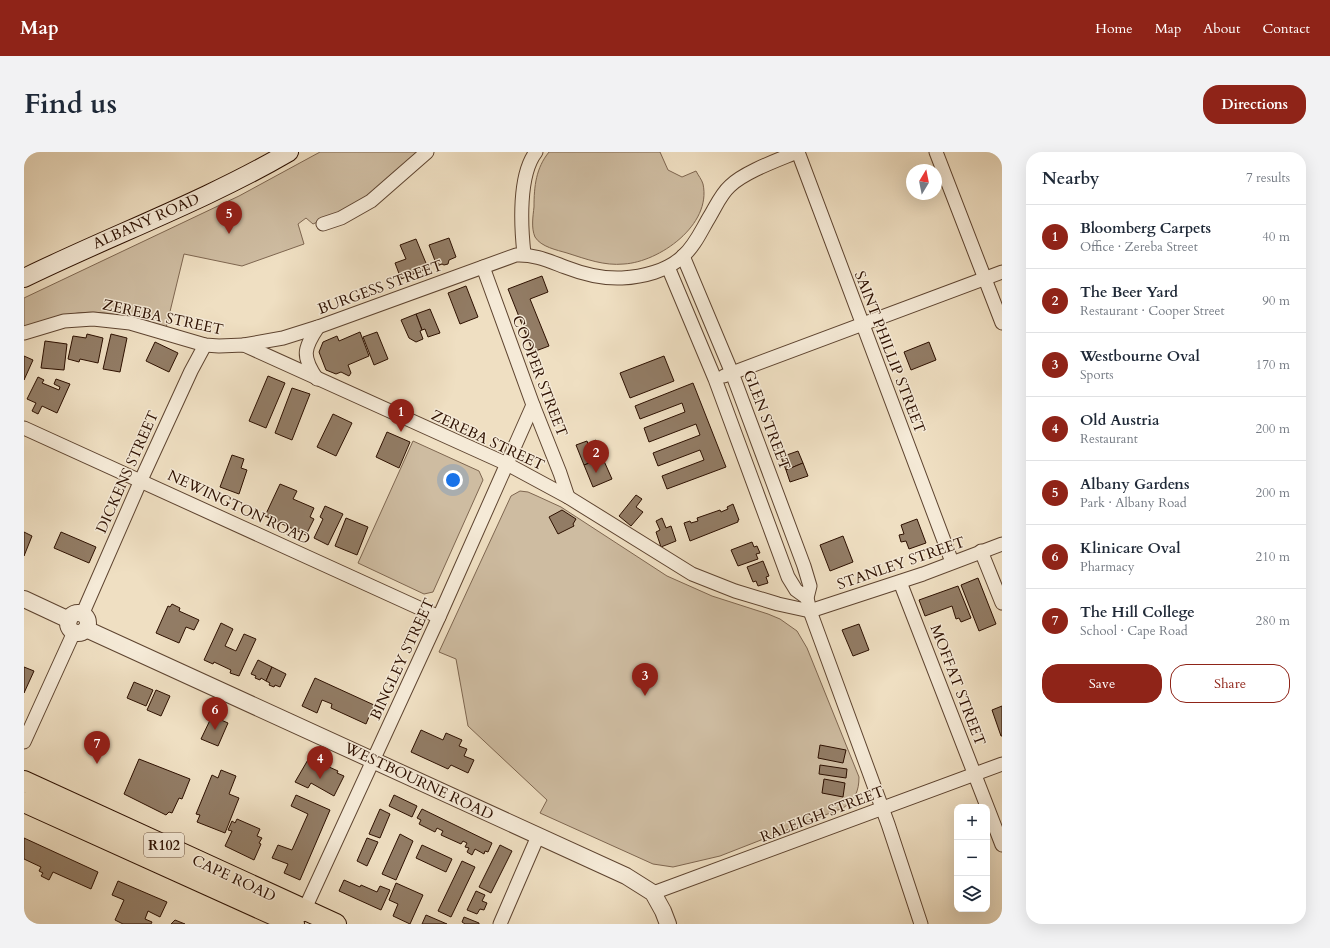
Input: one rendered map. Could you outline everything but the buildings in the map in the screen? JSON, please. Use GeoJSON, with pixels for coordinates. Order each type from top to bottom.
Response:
{"type":"FeatureCollection","features":[{"type":"Feature","properties":{"kind":"main road","name":"ALBANY ROAD"},"geometry":{"type":"LineString","coordinates":[[24,278],[64,258],[250,173],[289,152]]}},
{"type":"Feature","properties":{"kind":"main road","name":"CAPE ROAD"},"geometry":{"type":"LineString","coordinates":[[24,781],[299,919]]}},
{"type":"Feature","properties":{"kind":"main road","name":"CAPE ROAD"},"geometry":{"type":"LineString","coordinates":[[24,802],[299,919],[336,924]]}},
{"type":"Feature","properties":{"kind":"street"},"geometry":{"type":"LineString","coordinates":[[322,224],[341,218],[371,201],[427,152]]}},
{"type":"Feature","properties":{"kind":"street"},"geometry":{"type":"LineString","coordinates":[[533,153],[524,187],[522,222],[524,254],[540,257],[582,273],[599,277],[620,278],[652,273],[668,266],[683,256],[696,241],[721,196],[730,186],[741,177],[798,152]]}},
{"type":"Feature","properties":{"kind":"street","name":"SAINT PHILLIP STREET"},"geometry":{"type":"LineString","coordinates":[[798,152],[952,562]]}},
{"type":"Feature","properties":{"kind":"street"},"geometry":{"type":"LineString","coordinates":[[936,152],[1002,323]]}},
{"type":"Feature","properties":{"kind":"street","name":"BURGESS STREET"},"geometry":{"type":"LineString","coordinates":[[244,345],[283,338],[318,327],[516,255],[524,254]]}},
{"type":"Feature","properties":{"kind":"street","name":"GLEN STREET"},"geometry":{"type":"LineString","coordinates":[[683,256],[732,373],[808,577],[810,586],[807,598],[810,611],[882,808],[921,924]]}},
{"type":"Feature","properties":{"kind":"street"},"geometry":{"type":"LineString","coordinates":[[668,266],[715,379],[788,577],[796,590],[807,598]]}},
{"type":"Feature","properties":{"kind":"street","name":"COOPER STREET"},"geometry":{"type":"LineString","coordinates":[[483,267],[568,497]]}},
{"type":"Feature","properties":{"kind":"street"},"geometry":{"type":"LineString","coordinates":[[715,379],[1002,272]]}},
{"type":"Feature","properties":{"kind":"street","name":"ZEREBA STREET"},"geometry":{"type":"LineString","coordinates":[[24,333],[64,321],[93,318],[130,323],[205,345],[244,345],[507,464],[568,497],[692,574],[707,581],[755,598],[810,611]]}},
{"type":"Feature","properties":{"kind":"street"},"geometry":{"type":"LineString","coordinates":[[317,379],[307,364],[306,357],[308,342],[318,327]]}},
{"type":"Feature","properties":{"kind":"street","name":"DICKENS STREET"},"geometry":{"type":"LineString","coordinates":[[24,742],[190,371],[205,345]]}},
{"type":"Feature","properties":{"kind":"street","name":"BINGLEY STREET"},"geometry":{"type":"LineString","coordinates":[[299,919],[374,760],[533,405]]}},
{"type":"Feature","properties":{"kind":"street","name":"NEWINGTON ROAD"},"geometry":{"type":"LineString","coordinates":[[24,428],[439,617]]}},
{"type":"Feature","properties":{"kind":"street","name":"STANLEY STREET"},"geometry":{"type":"LineString","coordinates":[[810,611],[900,582],[1002,544]]}},
{"type":"Feature","properties":{"kind":"street"},"geometry":{"type":"LineString","coordinates":[[981,551],[1002,603]]}},
{"type":"Feature","properties":{"kind":"street","name":"MOFFAT STREET"},"geometry":{"type":"LineString","coordinates":[[900,582],[976,774],[1002,845]]}},
{"type":"Feature","properties":{"kind":"street","name":"WESTBOURNE ROAD"},"geometry":{"type":"LineString","coordinates":[[24,599],[626,876],[653,893]]}},
{"type":"Feature","properties":{"kind":"street","name":"RALEIGH STREET"},"geometry":{"type":"LineString","coordinates":[[653,893],[1002,764]]}},
{"type":"Feature","properties":{"kind":"street"},"geometry":{"type":"LineString","coordinates":[[500,924],[538,836]]}},
{"type":"Feature","properties":{"kind":"street"},"geometry":{"type":"LineString","coordinates":[[653,893],[668,924]]}},
{"type":"Feature","properties":{"kind":"shaded area"},"geometry":{"type":"Polygon","coordinates":[[[320,152],[421,152],[368,197],[313,224],[306,218],[298,224],[304,244],[242,266],[184,254],[166,328],[120,315],[96,312],[66,315],[24,328],[24,298],[239,196],[320,152]]]}},
{"type":"Feature","properties":{"kind":"shaded area"},"geometry":{"type":"Polygon","coordinates":[[[549,152],[660,152],[668,170],[682,177],[696,171],[703,184],[704,199],[699,214],[691,227],[680,239],[667,249],[638,262],[624,264],[602,263],[550,248],[541,243],[535,237],[533,230],[537,178],[541,164],[549,152]]]}},
{"type":"Feature","properties":{"kind":"shaded area"},"geometry":{"type":"Polygon","coordinates":[[[413,441],[479,471],[483,480],[433,592],[424,594],[358,563],[413,441]]]}},
{"type":"Feature","properties":{"kind":"shaded area"},"geometry":{"type":"Polygon","coordinates":[[[520,491],[528,492],[561,507],[667,576],[712,596],[780,619],[797,631],[807,648],[859,777],[856,795],[851,802],[843,808],[720,856],[673,867],[653,864],[540,813],[547,800],[468,726],[456,659],[439,652],[511,496],[520,491]]]}},
{"type":"Feature","properties":{"kind":"place","name":"Albany Gardens"},"geometry":{"type":"Point","coordinates":[229,234]}},
{"type":"Feature","properties":{"kind":"place","name":"Bloomberg Carpets"},"geometry":{"type":"Point","coordinates":[401,432]}},
{"type":"Feature","properties":{"kind":"place","name":"The Beer Yard"},"geometry":{"type":"Point","coordinates":[596,473]}},
{"type":"Feature","properties":{"kind":"place","name":"Westbourne Oval"},"geometry":{"type":"Point","coordinates":[645,696]}},
{"type":"Feature","properties":{"kind":"place","name":"Klinicare Oval"},"geometry":{"type":"Point","coordinates":[215,730]}},
{"type":"Feature","properties":{"kind":"place","name":"The Hill College"},"geometry":{"type":"Point","coordinates":[97,764]}},
{"type":"Feature","properties":{"kind":"place","name":"Old Austria"},"geometry":{"type":"Point","coordinates":[320,779]}}]}
